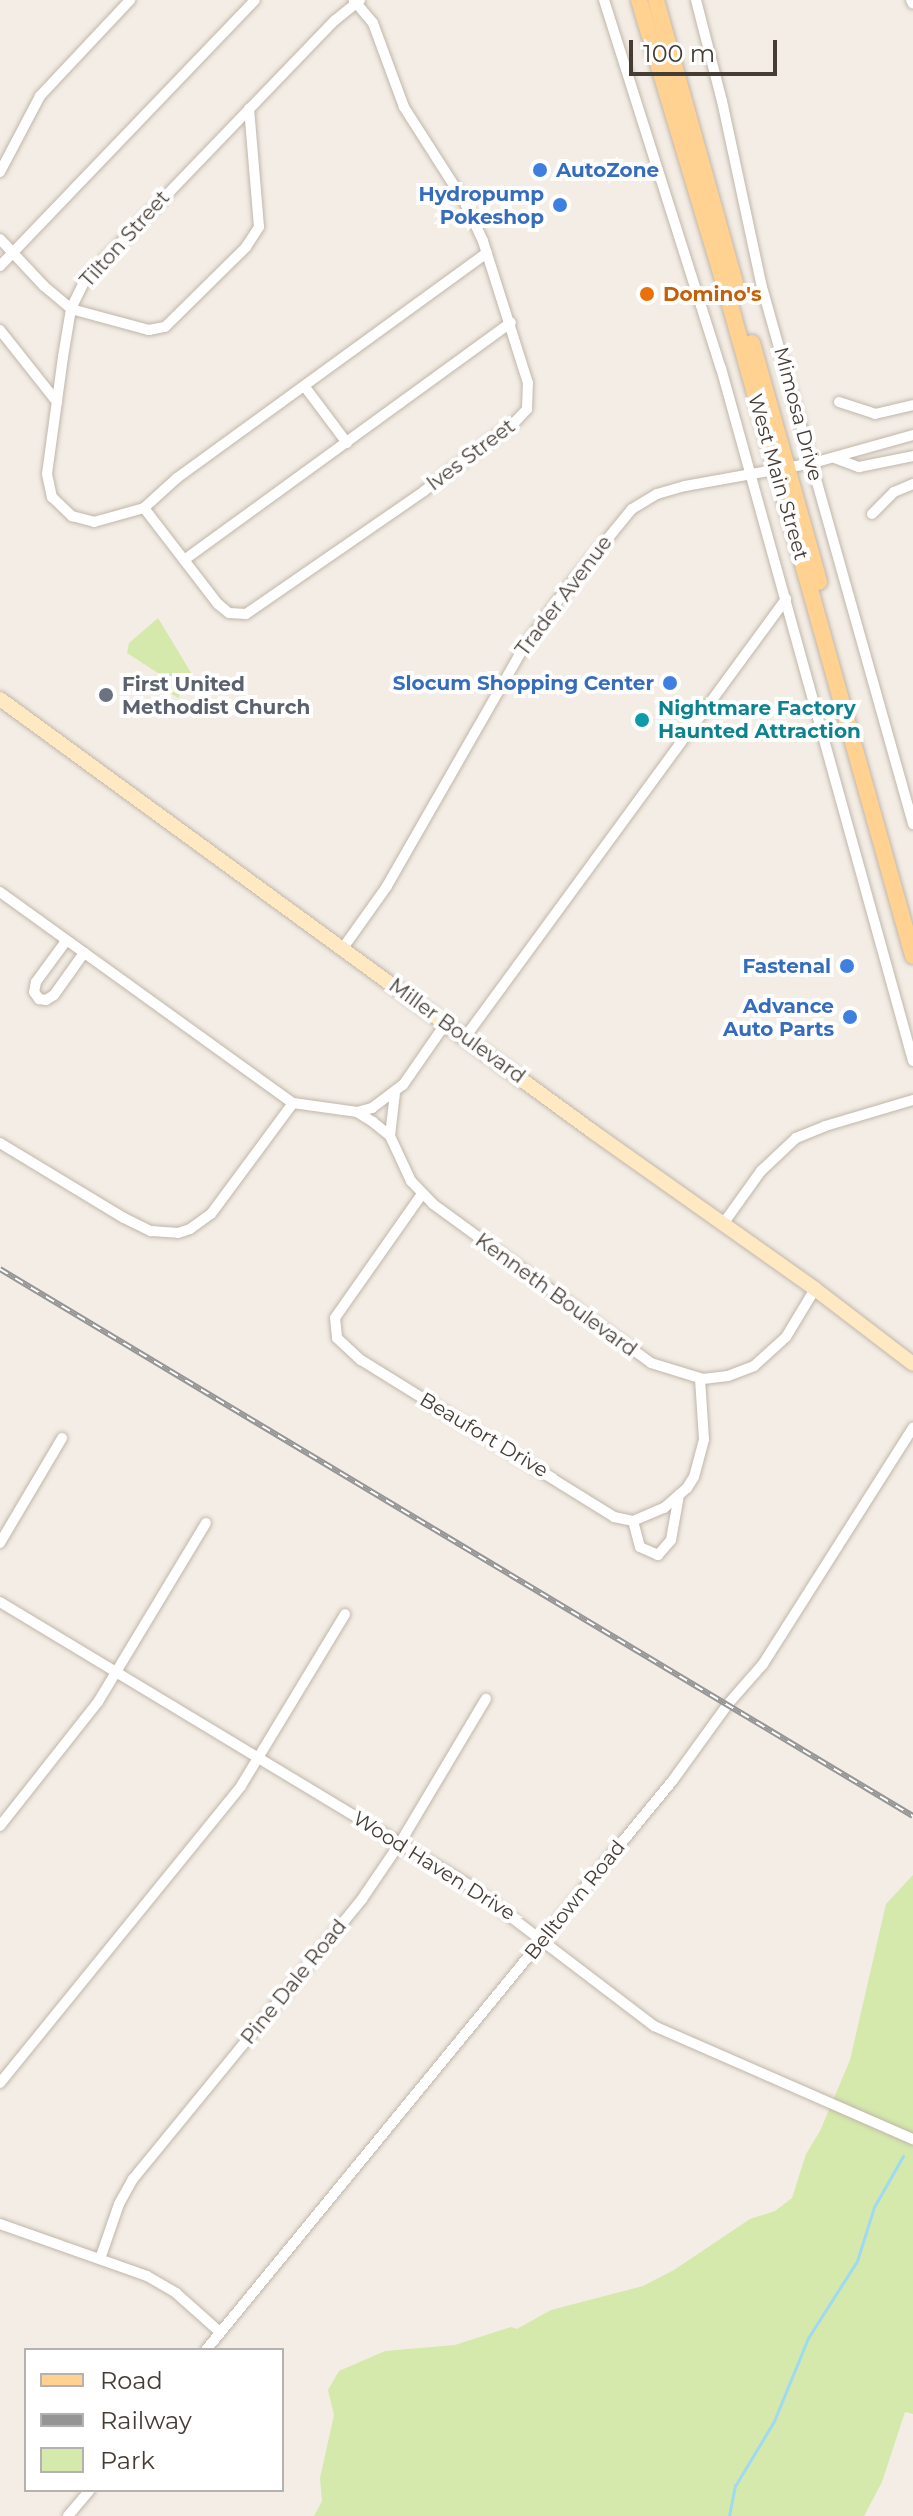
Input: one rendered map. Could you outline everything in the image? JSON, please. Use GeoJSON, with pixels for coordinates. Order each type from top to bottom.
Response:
{"type":"FeatureCollection","features":[{"type":"Feature","properties":{"kind":"main road","name":"West Main Street"},"geometry":{"type":"LineString","coordinates":[[639,0],[913,915]]}},
{"type":"Feature","properties":{"kind":"main road","name":"West Main Street"},"geometry":{"type":"LineString","coordinates":[[656,0],[913,956]]}},
{"type":"Feature","properties":{"kind":"street"},"geometry":{"type":"LineString","coordinates":[[0,172],[40,96],[130,0]]}},
{"type":"Feature","properties":{"kind":"street"},"geometry":{"type":"LineString","coordinates":[[0,266],[255,0]]}},
{"type":"Feature","properties":{"kind":"street"},"geometry":{"type":"LineString","coordinates":[[604,0],[689,261],[913,1061]]}},
{"type":"Feature","properties":{"kind":"street","name":"Mimosa Drive"},"geometry":{"type":"LineString","coordinates":[[696,0],[722,101],[762,287],[913,824]]}},
{"type":"Feature","properties":{"kind":"street","name":"Tilton Street"},"geometry":{"type":"LineString","coordinates":[[144,508],[94,522],[72,516],[52,497],[47,481],[71,309],[85,280],[249,108],[357,1]]}},
{"type":"Feature","properties":{"kind":"street","name":"Ives Street"},"geometry":{"type":"LineString","coordinates":[[144,508],[224,609],[234,614],[246,614],[424,491],[515,422],[527,409],[528,383],[487,253],[464,201],[404,107],[373,23],[357,1]]}},
{"type":"Feature","properties":{"kind":"street"},"geometry":{"type":"LineString","coordinates":[[0,239],[44,286],[71,309],[149,330],[165,327],[246,247],[260,221],[249,108]]}},
{"type":"Feature","properties":{"kind":"street"},"geometry":{"type":"LineString","coordinates":[[144,508],[177,478],[487,253]]}},
{"type":"Feature","properties":{"kind":"street"},"geometry":{"type":"LineString","coordinates":[[184,560],[511,322]]}},
{"type":"Feature","properties":{"kind":"street"},"geometry":{"type":"LineString","coordinates":[[0,330],[57,402]]}},
{"type":"Feature","properties":{"kind":"street"},"geometry":{"type":"LineString","coordinates":[[305,387],[347,443]]}},
{"type":"Feature","properties":{"kind":"street"},"geometry":{"type":"LineString","coordinates":[[839,402],[875,414],[913,405]]}},
{"type":"Feature","properties":{"kind":"street","name":"Trader Avenue"},"geometry":{"type":"LineString","coordinates":[[343,948],[387,886],[522,650],[622,519],[657,494],[835,458],[913,435]]}},
{"type":"Feature","properties":{"kind":"street"},"geometry":{"type":"LineString","coordinates":[[835,458],[859,467],[913,456]]}},
{"type":"Feature","properties":{"kind":"street"},"geometry":{"type":"LineString","coordinates":[[872,514],[894,492],[913,484]]}},
{"type":"Feature","properties":{"kind":"street"},"geometry":{"type":"LineString","coordinates":[[466,1036],[786,599]]}},
{"type":"Feature","properties":{"kind":"street","name":"Miller Boulevard"},"geometry":{"type":"LineString","coordinates":[[0,699],[815,1289],[913,1364]]}},
{"type":"Feature","properties":{"kind":"street","name":"Kenneth Boulevard"},"geometry":{"type":"LineString","coordinates":[[0,892],[293,1103],[357,1112],[390,1136],[411,1181],[422,1194],[633,1352],[651,1363],[700,1379]]}},
{"type":"Feature","properties":{"kind":"street"},"geometry":{"type":"LineString","coordinates":[[66,941],[36,982],[34,992],[39,999],[46,1000],[54,995],[84,953]]}},
{"type":"Feature","properties":{"kind":"street"},"geometry":{"type":"LineString","coordinates":[[357,1112],[372,1108],[395,1093],[412,1076],[446,1023]]}},
{"type":"Feature","properties":{"kind":"street"},"geometry":{"type":"LineString","coordinates":[[390,1136],[395,1093]]}},
{"type":"Feature","properties":{"kind":"street"},"geometry":{"type":"LineString","coordinates":[[723,1224],[761,1171],[796,1138],[825,1126],[913,1100]]}},
{"type":"Feature","properties":{"kind":"street"},"geometry":{"type":"LineString","coordinates":[[0,1143],[124,1218],[151,1231],[178,1233],[190,1229],[211,1214],[293,1103]]}},
{"type":"Feature","properties":{"kind":"street","name":"Beaufort Drive"},"geometry":{"type":"LineString","coordinates":[[422,1194],[339,1308],[335,1318],[337,1338],[361,1360],[614,1517],[633,1521]]}},
{"type":"Feature","properties":{"kind":"street"},"geometry":{"type":"LineString","coordinates":[[679,1495],[671,1540],[658,1555],[640,1547],[633,1521],[656,1513],[679,1495],[694,1477],[702,1455],[705,1424],[700,1379],[728,1376],[765,1358],[786,1337],[815,1289]]}},
{"type":"Feature","properties":{"kind":"street","name":"Belltown Road"},"geometry":{"type":"LineString","coordinates":[[208,2348],[543,1939],[763,1664],[913,1428]]}},
{"type":"Feature","properties":{"kind":"street"},"geometry":{"type":"LineString","coordinates":[[0,1543],[62,1438]]}},
{"type":"Feature","properties":{"kind":"street"},"geometry":{"type":"LineString","coordinates":[[0,1826],[83,1723],[206,1523]]}},
{"type":"Feature","properties":{"kind":"street","name":"Wood Haven Drive"},"geometry":{"type":"LineString","coordinates":[[0,1602],[469,1885],[543,1939],[625,2006],[670,2034],[913,2139]]}},
{"type":"Feature","properties":{"kind":"street"},"geometry":{"type":"LineString","coordinates":[[0,2083],[218,1814],[258,1757],[345,1614]]}},
{"type":"Feature","properties":{"kind":"street","name":"Pine Dale Road"},"geometry":{"type":"LineString","coordinates":[[100,2259],[119,2204],[142,2166],[362,1899],[400,1843],[486,1699]]}},
{"type":"Feature","properties":{"kind":"street"},"geometry":{"type":"LineString","coordinates":[[0,2224],[162,2284],[220,2332]]}},
{"type":"Feature","properties":{"kind":"street"},"geometry":{"type":"LineString","coordinates":[[68,2516],[88,2492]]}},
{"type":"Feature","properties":{"kind":"green space"},"geometry":{"type":"Polygon","coordinates":[[[158,618],[193,676],[178,698],[156,683],[161,675],[127,653],[129,643],[158,618]]]}},
{"type":"Feature","properties":{"kind":"green space"},"geometry":{"type":"Polygon","coordinates":[[[913,1875],[913,2414],[905,2412],[882,2482],[864,2516],[314,2516],[322,2501],[320,2478],[334,2415],[328,2390],[339,2371],[385,2351],[455,2345],[511,2327],[517,2329],[551,2310],[643,2286],[674,2270],[750,2219],[775,2211],[792,2198],[806,2154],[820,2131],[850,2060],[886,1904],[913,1875]]]}},
{"type":"Feature","properties":{"kind":"waterway"},"geometry":{"type":"LineString","coordinates":[[729,2516],[735,2486],[774,2421],[808,2338],[857,2261],[874,2207],[903,2156]]}},
{"type":"Feature","properties":{"kind":"railway"},"geometry":{"type":"LineString","coordinates":[[0,1269],[913,1816]]}},
{"type":"Feature","properties":{"kind":"place","name":"AutoZone"},"geometry":{"type":"Point","coordinates":[540,170]}},
{"type":"Feature","properties":{"kind":"place","name":"Hydropump Pokeshop"},"geometry":{"type":"Point","coordinates":[560,205]}},
{"type":"Feature","properties":{"kind":"place","name":"Domino's"},"geometry":{"type":"Point","coordinates":[647,294]}},
{"type":"Feature","properties":{"kind":"place","name":"Slocum Shopping Center"},"geometry":{"type":"Point","coordinates":[670,683]}},
{"type":"Feature","properties":{"kind":"place","name":"First United Methodist Church"},"geometry":{"type":"Point","coordinates":[106,695]}},
{"type":"Feature","properties":{"kind":"place","name":"Nightmare Factory Haunted Attraction"},"geometry":{"type":"Point","coordinates":[642,720]}},
{"type":"Feature","properties":{"kind":"place","name":"Fastenal"},"geometry":{"type":"Point","coordinates":[847,966]}},
{"type":"Feature","properties":{"kind":"place","name":"Advance Auto Parts"},"geometry":{"type":"Point","coordinates":[850,1017]}}]}
